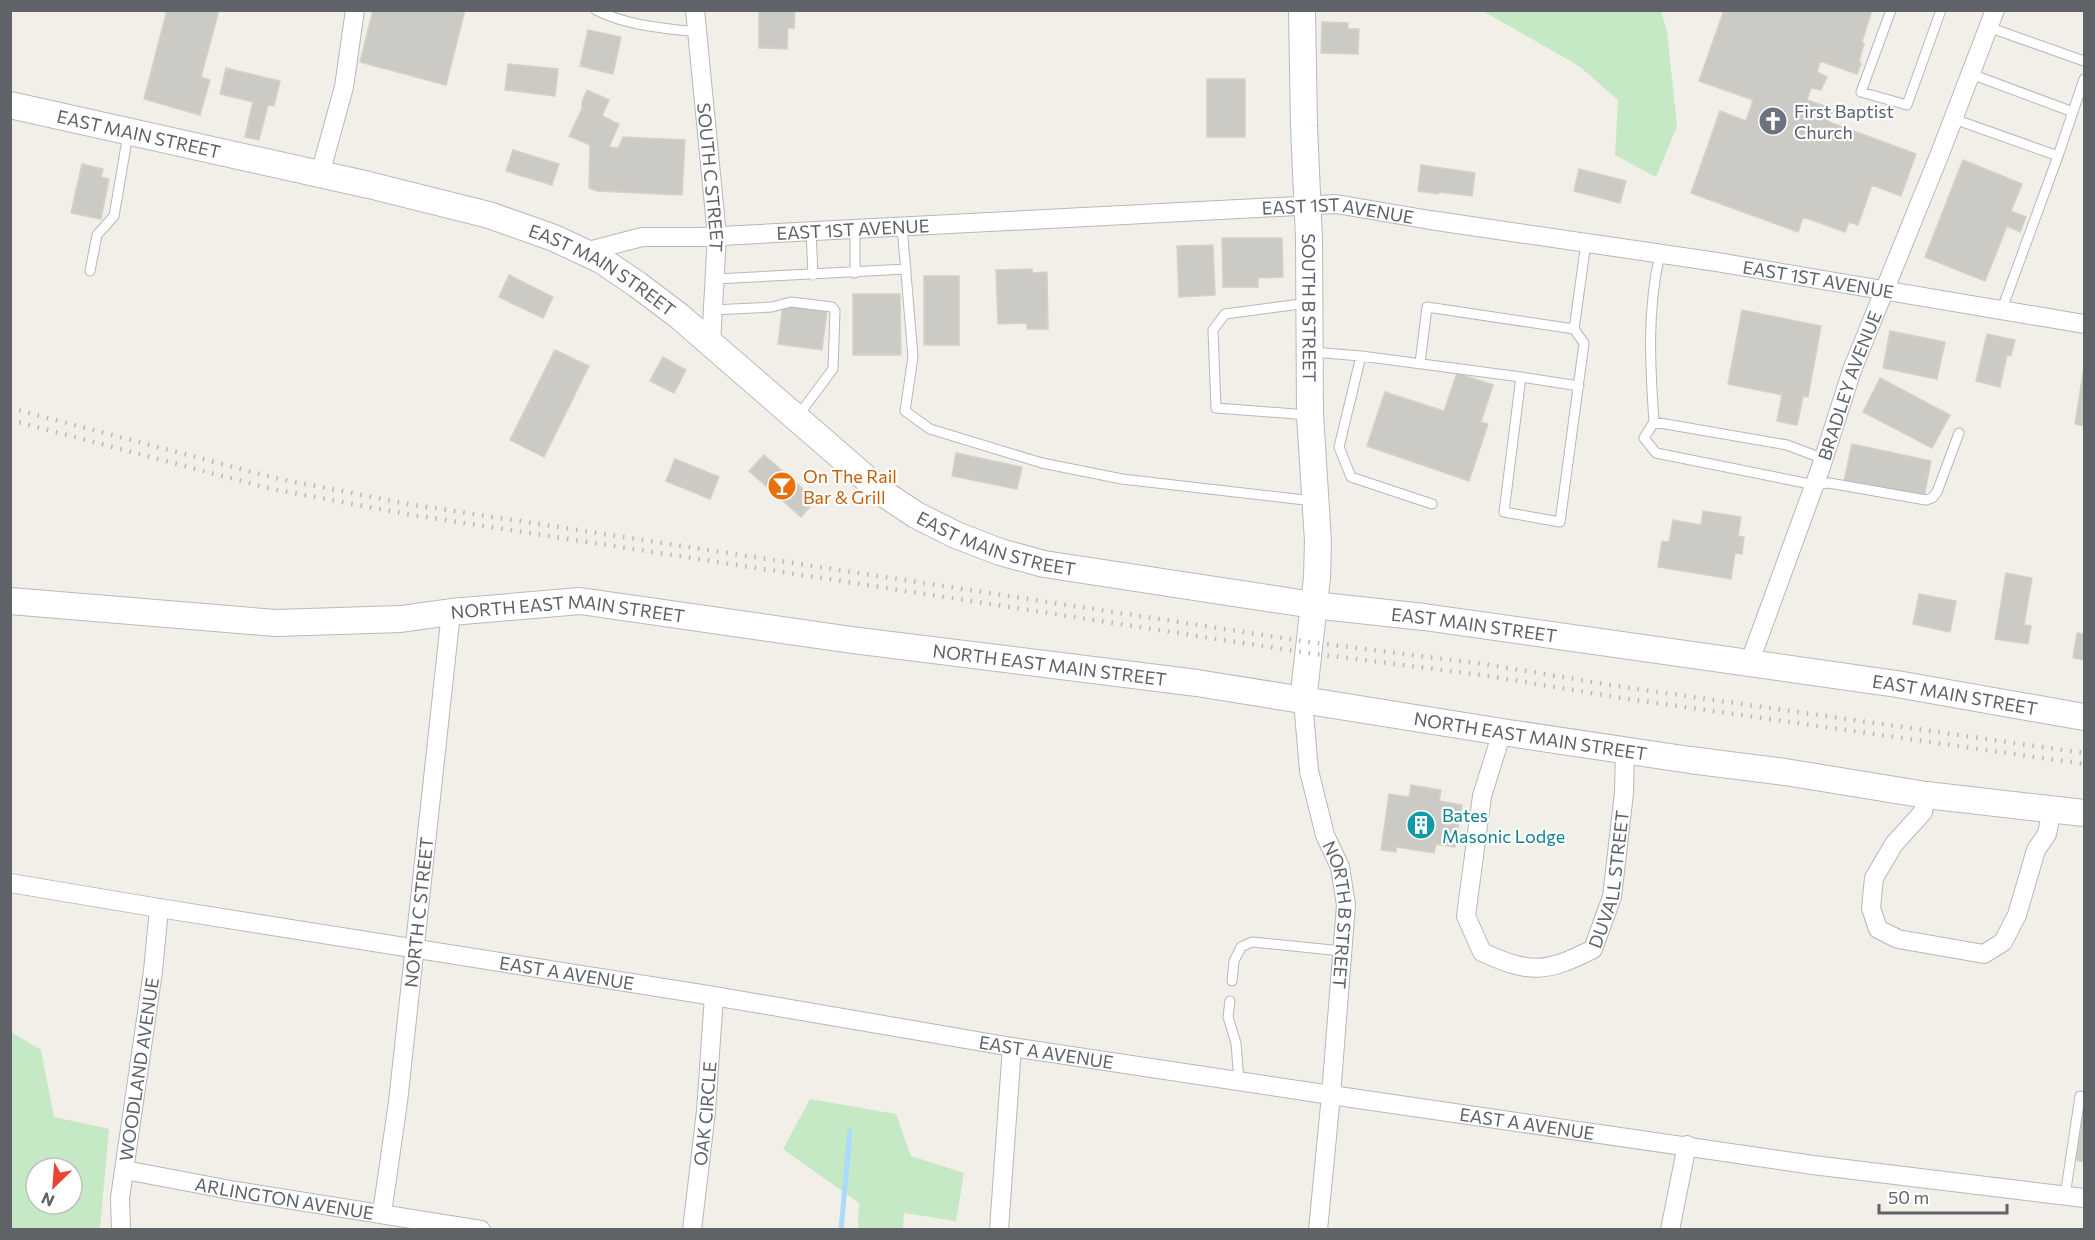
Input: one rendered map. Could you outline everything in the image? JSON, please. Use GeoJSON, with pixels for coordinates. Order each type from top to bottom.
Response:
{"type":"FeatureCollection","features":[{"type":"Feature","properties":{"kind":"street"},"geometry":{"type":"LineString","coordinates":[[320,174],[344,87],[355,10]]}},
{"type":"Feature","properties":{"kind":"street","name":"SOUTH C STREET"},"geometry":{"type":"LineString","coordinates":[[695,10],[717,236],[711,344]]}},
{"type":"Feature","properties":{"kind":"street","name":"SOUTH B STREET"},"geometry":{"type":"LineString","coordinates":[[1302,10],[1310,303],[1310,415],[1317,577],[1313,605]]}},
{"type":"Feature","properties":{"kind":"street","name":"BRADLEY AVENUE"},"geometry":{"type":"LineString","coordinates":[[1749,664],[1815,485],[1852,370],[1992,19]]}},
{"type":"Feature","properties":{"kind":"street","name":"EAST MAIN STREET"},"geometry":{"type":"LineString","coordinates":[[10,105],[320,174],[489,215],[554,238],[601,260],[638,285],[711,344],[883,493],[916,515],[956,535],[1000,552],[1066,568],[1313,605],[1424,617],[1896,684],[2085,717]]}},
{"type":"Feature","properties":{"kind":"street","name":"EAST 1ST AVENUE"},"geometry":{"type":"LineString","coordinates":[[585,252],[642,237],[717,236],[1336,204],[1660,254],[2085,324]]}},
{"type":"Feature","properties":{"kind":"street","name":"NORTH EAST MAIN STREET"},"geometry":{"type":"LineString","coordinates":[[10,601],[276,623],[401,619],[451,612],[580,601],[852,640],[1197,683],[1502,732],[1785,772],[1926,795],[2085,813]]}},
{"type":"Feature","properties":{"kind":"street","name":"NORTH B STREET"},"geometry":{"type":"LineString","coordinates":[[1313,605],[1303,701],[1309,771],[1325,835],[1340,867],[1346,905],[1318,1230]]}},
{"type":"Feature","properties":{"kind":"street","name":"NORTH C STREET"},"geometry":{"type":"LineString","coordinates":[[382,1213],[398,1101],[451,612]]}},
{"type":"Feature","properties":{"kind":"street","name":"DUVALL STREET"},"geometry":{"type":"LineString","coordinates":[[1502,732],[1482,796],[1466,916],[1482,952],[1508,963],[1538,969],[1565,963],[1593,949],[1612,897],[1624,793],[1625,750]]}},
{"type":"Feature","properties":{"kind":"street"},"geometry":{"type":"LineString","coordinates":[[1926,795],[1923,812],[1894,844],[1874,878],[1871,908],[1878,929],[1898,939],[1984,954],[2003,942],[2017,915],[2036,850],[2047,834],[2052,808]]}},
{"type":"Feature","properties":{"kind":"street","name":"EAST A AVENUE"},"geometry":{"type":"LineString","coordinates":[[10,883],[714,996],[1012,1047],[1813,1164],[2085,1198]]}},
{"type":"Feature","properties":{"kind":"street","name":"WOODLAND AVENUE"},"geometry":{"type":"LineString","coordinates":[[121,1230],[120,1198],[153,971],[159,908]]}},
{"type":"Feature","properties":{"kind":"street","name":"OAK CIRCLE"},"geometry":{"type":"LineString","coordinates":[[692,1230],[706,1111],[714,996]]}},
{"type":"Feature","properties":{"kind":"street"},"geometry":{"type":"LineString","coordinates":[[999,1230],[1012,1047]]}},
{"type":"Feature","properties":{"kind":"street"},"geometry":{"type":"LineString","coordinates":[[1670,1230],[1687,1145]]}},
{"type":"Feature","properties":{"kind":"street","name":"ARLINGTON AVENUE"},"geometry":{"type":"LineString","coordinates":[[125,1170],[236,1191],[482,1230]]}},
{"type":"Feature","properties":{"kind":"lane"},"geometry":{"type":"LineString","coordinates":[[596,10],[612,18],[646,27],[697,32]]}},
{"type":"Feature","properties":{"kind":"lane"},"geometry":{"type":"LineString","coordinates":[[1891,10],[1861,92],[1907,105],[1941,10]]}},
{"type":"Feature","properties":{"kind":"lane"},"geometry":{"type":"LineString","coordinates":[[1992,19],[2085,61]]}},
{"type":"Feature","properties":{"kind":"lane"},"geometry":{"type":"LineString","coordinates":[[1971,74],[2073,112]]}},
{"type":"Feature","properties":{"kind":"lane"},"geometry":{"type":"LineString","coordinates":[[2002,309],[2085,79]]}},
{"type":"Feature","properties":{"kind":"lane"},"geometry":{"type":"LineString","coordinates":[[1954,119],[2058,156]]}},
{"type":"Feature","properties":{"kind":"lane"},"geometry":{"type":"LineString","coordinates":[[90,271],[97,235],[114,216],[128,132]]}},
{"type":"Feature","properties":{"kind":"lane"},"geometry":{"type":"LineString","coordinates":[[902,226],[913,357],[906,411],[930,429],[1042,463],[1122,480],[1315,501]]}},
{"type":"Feature","properties":{"kind":"lane"},"geometry":{"type":"LineString","coordinates":[[855,228],[855,273]]}},
{"type":"Feature","properties":{"kind":"lane"},"geometry":{"type":"LineString","coordinates":[[811,231],[813,275]]}},
{"type":"Feature","properties":{"kind":"lane"},"geometry":{"type":"LineString","coordinates":[[1521,377],[1504,512],[1560,522],[1584,343],[1574,329],[1586,243]]}},
{"type":"Feature","properties":{"kind":"lane"},"geometry":{"type":"LineString","coordinates":[[1660,254],[1653,283],[1650,333],[1654,422],[1644,438],[1656,453],[1815,485],[1829,483],[1926,500],[1932,498],[1937,492],[1959,433]]}},
{"type":"Feature","properties":{"kind":"lane"},"geometry":{"type":"LineString","coordinates":[[715,279],[906,269]]}},
{"type":"Feature","properties":{"kind":"lane"},"geometry":{"type":"LineString","coordinates":[[712,310],[772,307],[791,302],[832,307],[835,311],[833,369],[796,418]]}},
{"type":"Feature","properties":{"kind":"lane"},"geometry":{"type":"LineString","coordinates":[[1310,303],[1225,314],[1214,330],[1216,408],[1310,415]]}},
{"type":"Feature","properties":{"kind":"lane"},"geometry":{"type":"LineString","coordinates":[[1420,363],[1427,307],[1574,329]]}},
{"type":"Feature","properties":{"kind":"lane"},"geometry":{"type":"LineString","coordinates":[[1310,352],[1420,363],[1579,386]]}},
{"type":"Feature","properties":{"kind":"lane"},"geometry":{"type":"LineString","coordinates":[[1361,356],[1339,447],[1351,477],[1432,504]]}},
{"type":"Feature","properties":{"kind":"lane"},"geometry":{"type":"LineString","coordinates":[[1654,422],[1787,445],[1824,459]]}},
{"type":"Feature","properties":{"kind":"lane"},"geometry":{"type":"LineString","coordinates":[[1232,981],[1234,961],[1241,947],[1252,942],[1342,951]]}},
{"type":"Feature","properties":{"kind":"lane"},"geometry":{"type":"LineString","coordinates":[[1230,1001],[1228,1017],[1236,1043],[1239,1081]]}},
{"type":"Feature","properties":{"kind":"lane"},"geometry":{"type":"LineString","coordinates":[[2065,1196],[2080,1096],[2085,1097]]}},
{"type":"Feature","properties":{"kind":"green space"},"geometry":{"type":"Polygon","coordinates":[[[1483,11],[1661,11],[1667,31],[1677,126],[1656,177],[1615,155],[1618,100],[1579,66],[1483,11]]]}},
{"type":"Feature","properties":{"kind":"green space"},"geometry":{"type":"Polygon","coordinates":[[[11,1032],[41,1050],[54,1117],[109,1129],[100,1229],[11,1229],[11,1032]]]}},
{"type":"Feature","properties":{"kind":"green space"},"geometry":{"type":"Polygon","coordinates":[[[810,1099],[896,1114],[911,1156],[964,1173],[956,1221],[904,1213],[903,1229],[858,1229],[859,1203],[783,1149],[810,1099]]]}},
{"type":"Feature","properties":{"kind":"building"},"geometry":{"type":"Polygon","coordinates":[[[167,10],[219,10],[201,77],[210,80],[200,115],[144,99],[167,10]]]}},
{"type":"Feature","properties":{"kind":"building"},"geometry":{"type":"Polygon","coordinates":[[[373,10],[465,10],[446,85],[360,62],[373,10]]]}},
{"type":"Feature","properties":{"kind":"building"},"geometry":{"type":"Polygon","coordinates":[[[759,10],[795,10],[794,28],[788,28],[787,49],[759,48],[759,10]]]}},
{"type":"Feature","properties":{"kind":"building","name":"First Baptist Church"},"geometry":{"type":"Polygon","coordinates":[[[1724,10],[1872,10],[1862,42],[1864,44],[1859,61],[1861,64],[1857,74],[1820,61],[1817,72],[1827,77],[1821,90],[1811,88],[1807,100],[1833,109],[1829,122],[1916,154],[1901,196],[1872,185],[1858,225],[1849,222],[1845,232],[1803,217],[1798,232],[1691,193],[1720,111],[1746,121],[1753,100],[1699,81],[1724,10]]]}},
{"type":"Feature","properties":{"kind":"building"},"geometry":{"type":"Polygon","coordinates":[[[1322,22],[1348,23],[1348,29],[1359,29],[1358,54],[1321,53],[1322,22]]]}},
{"type":"Feature","properties":{"kind":"building"},"geometry":{"type":"Polygon","coordinates":[[[588,30],[621,37],[613,74],[580,66],[588,30]]]}},
{"type":"Feature","properties":{"kind":"building"},"geometry":{"type":"Polygon","coordinates":[[[508,64],[558,69],[555,96],[505,90],[508,64]]]}},
{"type":"Feature","properties":{"kind":"building"},"geometry":{"type":"Polygon","coordinates":[[[226,68],[280,81],[274,106],[268,105],[259,140],[245,137],[253,102],[220,94],[226,68]]]}},
{"type":"Feature","properties":{"kind":"building"},"geometry":{"type":"Polygon","coordinates":[[[1207,79],[1245,79],[1245,137],[1207,137],[1207,79]]]}},
{"type":"Feature","properties":{"kind":"building"},"geometry":{"type":"Polygon","coordinates":[[[587,90],[609,100],[602,116],[619,124],[609,147],[618,148],[623,137],[685,140],[682,195],[597,191],[589,188],[590,145],[569,136],[582,109],[587,90]]]}},
{"type":"Feature","properties":{"kind":"building"},"geometry":{"type":"Polygon","coordinates":[[[513,150],[559,164],[552,185],[506,171],[513,150]]]}},
{"type":"Feature","properties":{"kind":"building"},"geometry":{"type":"Polygon","coordinates":[[[1963,160],[2022,184],[2011,211],[2026,217],[2020,232],[2007,226],[1985,281],[1925,257],[1963,160]]]}},
{"type":"Feature","properties":{"kind":"building"},"geometry":{"type":"Polygon","coordinates":[[[82,164],[103,169],[101,177],[109,179],[101,219],[71,213],[82,164]]]}},
{"type":"Feature","properties":{"kind":"building"},"geometry":{"type":"Polygon","coordinates":[[[1421,165],[1475,173],[1472,196],[1418,191],[1421,165]]]}},
{"type":"Feature","properties":{"kind":"building"},"geometry":{"type":"Polygon","coordinates":[[[1579,169],[1626,181],[1620,203],[1574,191],[1579,169]]]}},
{"type":"Feature","properties":{"kind":"building"},"geometry":{"type":"Polygon","coordinates":[[[1222,238],[1282,238],[1283,277],[1258,278],[1258,287],[1223,287],[1222,238]]]}},
{"type":"Feature","properties":{"kind":"building"},"geometry":{"type":"Polygon","coordinates":[[[1213,245],[1215,295],[1179,297],[1177,246],[1213,245]]]}},
{"type":"Feature","properties":{"kind":"building"},"geometry":{"type":"Polygon","coordinates":[[[1032,269],[1032,273],[1047,272],[1048,329],[1027,329],[1027,323],[998,324],[996,270],[1032,269]]]}},
{"type":"Feature","properties":{"kind":"building"},"geometry":{"type":"Polygon","coordinates":[[[509,275],[553,297],[543,318],[499,297],[509,275]]]}},
{"type":"Feature","properties":{"kind":"building"},"geometry":{"type":"Polygon","coordinates":[[[924,276],[959,276],[959,345],[924,345],[924,276]]]}},
{"type":"Feature","properties":{"kind":"building"},"geometry":{"type":"Polygon","coordinates":[[[853,294],[900,294],[901,355],[853,355],[853,294]]]}},
{"type":"Feature","properties":{"kind":"building"},"geometry":{"type":"Polygon","coordinates":[[[783,305],[827,311],[822,350],[778,344],[783,305]]]}},
{"type":"Feature","properties":{"kind":"building"},"geometry":{"type":"Polygon","coordinates":[[[1742,310],[1821,326],[1808,397],[1803,396],[1797,425],[1777,421],[1782,395],[1728,384],[1742,310]]]}},
{"type":"Feature","properties":{"kind":"building"},"geometry":{"type":"Polygon","coordinates":[[[1890,331],[1945,342],[1937,379],[1883,368],[1890,331]]]}},
{"type":"Feature","properties":{"kind":"building"},"geometry":{"type":"Polygon","coordinates":[[[1987,334],[2015,340],[2011,356],[2007,355],[2000,387],[1976,381],[1987,334]]]}},
{"type":"Feature","properties":{"kind":"building"},"geometry":{"type":"Polygon","coordinates":[[[555,350],[589,366],[544,457],[510,440],[555,350]]]}},
{"type":"Feature","properties":{"kind":"building"},"geometry":{"type":"Polygon","coordinates":[[[663,357],[686,370],[674,393],[650,381],[663,357]]]}},
{"type":"Feature","properties":{"kind":"building"},"geometry":{"type":"Polygon","coordinates":[[[2084,367],[2084,426],[2075,424],[2084,367]]]}},
{"type":"Feature","properties":{"kind":"building"},"geometry":{"type":"Polygon","coordinates":[[[1457,373],[1493,385],[1481,422],[1488,424],[1469,481],[1367,446],[1385,392],[1444,411],[1457,373]]]}},
{"type":"Feature","properties":{"kind":"building"},"geometry":{"type":"Polygon","coordinates":[[[1880,378],[1950,415],[1932,448],[1863,412],[1880,378]]]}},
{"type":"Feature","properties":{"kind":"building"},"geometry":{"type":"Polygon","coordinates":[[[1852,444],[1931,461],[1924,497],[1844,481],[1852,444]]]}},
{"type":"Feature","properties":{"kind":"building"},"geometry":{"type":"Polygon","coordinates":[[[956,453],[1022,467],[1017,489],[952,476],[956,453]]]}},
{"type":"Feature","properties":{"kind":"building","name":"On The Rail Bar & Grill"},"geometry":{"type":"Polygon","coordinates":[[[764,455],[816,500],[801,517],[749,471],[764,455]]]}},
{"type":"Feature","properties":{"kind":"building"},"geometry":{"type":"Polygon","coordinates":[[[675,459],[719,477],[710,499],[666,481],[675,459]]]}},
{"type":"Feature","properties":{"kind":"building"},"geometry":{"type":"Polygon","coordinates":[[[1703,511],[1741,517],[1738,536],[1744,537],[1742,554],[1735,553],[1731,579],[1658,567],[1662,541],[1669,542],[1673,520],[1701,525],[1703,511]]]}},
{"type":"Feature","properties":{"kind":"building"},"geometry":{"type":"Polygon","coordinates":[[[2006,573],[2032,578],[2024,625],[2031,626],[2028,644],[1995,639],[2006,573]]]}},
{"type":"Feature","properties":{"kind":"building"},"geometry":{"type":"Polygon","coordinates":[[[1919,594],[1956,601],[1950,632],[1913,624],[1919,594]]]}},
{"type":"Feature","properties":{"kind":"building"},"geometry":{"type":"Polygon","coordinates":[[[2077,633],[2084,634],[2084,660],[2073,658],[2077,633]]]}},
{"type":"Feature","properties":{"kind":"building","name":"Bates Masonic Lodge"},"geometry":{"type":"Polygon","coordinates":[[[1411,785],[1441,790],[1439,801],[1462,805],[1455,847],[1436,844],[1434,853],[1396,847],[1396,852],[1381,850],[1389,794],[1409,797],[1411,785]]]}},
{"type":"Feature","properties":{"kind":"building"},"geometry":{"type":"Polygon","coordinates":[[[2084,1112],[2084,1162],[2076,1160],[2084,1112]]]}},
{"type":"Feature","properties":{"kind":"waterway"},"geometry":{"type":"LineString","coordinates":[[841,1230],[850,1131]]}},
{"type":"Feature","properties":{"kind":"waterway"},"geometry":{"type":"LineString","coordinates":[[10,1226],[12,1230]]}},
{"type":"Feature","properties":{"kind":"railway"},"geometry":{"type":"LineString","coordinates":[[10,408],[275,478],[408,504],[1309,642],[1484,664],[1623,687],[2084,753]]}},
{"type":"Feature","properties":{"kind":"railway"},"geometry":{"type":"LineString","coordinates":[[10,420],[272,489],[406,514],[1308,653],[1482,675],[1622,698],[2084,764]]}},
{"type":"Feature","properties":{"kind":"place","name":"First Baptist Church"},"geometry":{"type":"Point","coordinates":[1773,121]}},
{"type":"Feature","properties":{"kind":"place","name":"On The Rail Bar & Grill"},"geometry":{"type":"Point","coordinates":[782,486]}},
{"type":"Feature","properties":{"kind":"place","name":"Bates Masonic Lodge"},"geometry":{"type":"Point","coordinates":[1421,825]}}]}
